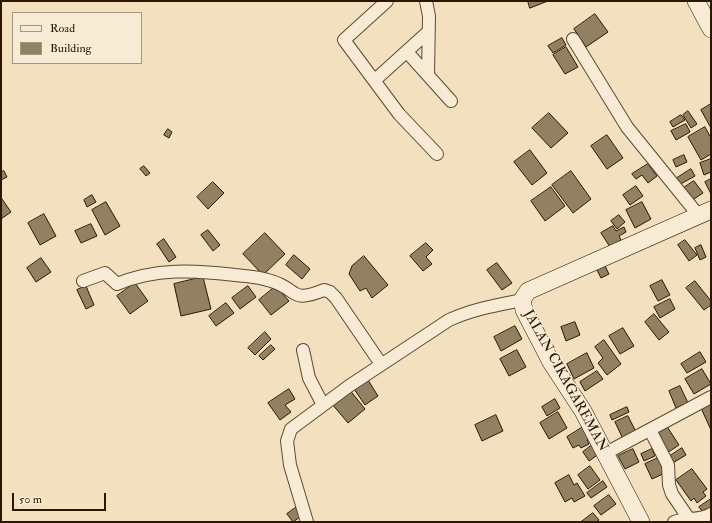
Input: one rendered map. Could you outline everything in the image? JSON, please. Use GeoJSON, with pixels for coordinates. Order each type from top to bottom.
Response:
{"type":"FeatureCollection","features":[{"type":"Feature","properties":{"kind":"street"},"geometry":{"type":"LineString","coordinates":[[387,1],[344,40],[399,114],[437,154]]}},
{"type":"Feature","properties":{"kind":"street"},"geometry":{"type":"LineString","coordinates":[[426,1],[429,16],[428,75]]}},
{"type":"Feature","properties":{"kind":"street"},"geometry":{"type":"LineString","coordinates":[[696,1],[711,29]]}},
{"type":"Feature","properties":{"kind":"street"},"geometry":{"type":"LineString","coordinates":[[375,80],[428,32]]}},
{"type":"Feature","properties":{"kind":"street"},"geometry":{"type":"LineString","coordinates":[[573,40],[627,128],[705,213]]}},
{"type":"Feature","properties":{"kind":"street"},"geometry":{"type":"LineString","coordinates":[[407,52],[451,101]]}},
{"type":"Feature","properties":{"kind":"street","name":"JALAN CIKAGAREMAN"},"geometry":{"type":"LineString","coordinates":[[641,522],[583,411],[551,362],[524,310],[522,300],[528,291],[705,213]]}},
{"type":"Feature","properties":{"kind":"street"},"geometry":{"type":"LineString","coordinates":[[83,281],[105,273],[117,284],[137,276],[158,273],[208,272],[271,281],[295,295],[302,297],[308,297],[324,290],[330,292],[336,298],[381,364]]}},
{"type":"Feature","properties":{"kind":"street"},"geometry":{"type":"LineString","coordinates":[[307,522],[290,465],[288,437],[295,424],[432,330],[463,314],[522,300]]}},
{"type":"Feature","properties":{"kind":"street"},"geometry":{"type":"LineString","coordinates":[[303,350],[309,378],[323,405]]}},
{"type":"Feature","properties":{"kind":"street"},"geometry":{"type":"LineString","coordinates":[[606,453],[711,397]]}},
{"type":"Feature","properties":{"kind":"street"},"geometry":{"type":"LineString","coordinates":[[650,430],[668,465],[669,485],[672,494],[689,519]]}},
{"type":"Feature","properties":{"kind":"street"},"geometry":{"type":"LineString","coordinates":[[674,522],[680,519],[705,518],[711,514]]}},
{"type":"Feature","properties":{"kind":"building"},"geometry":{"type":"Polygon","coordinates":[[[528,1],[548,1],[530,8],[528,1]]]}},
{"type":"Feature","properties":{"kind":"building"},"geometry":{"type":"Polygon","coordinates":[[[595,14],[608,32],[586,47],[574,29],[595,14]]]}},
{"type":"Feature","properties":{"kind":"building"},"geometry":{"type":"Polygon","coordinates":[[[562,38],[566,45],[553,53],[548,46],[562,38]]]}},
{"type":"Feature","properties":{"kind":"building"},"geometry":{"type":"Polygon","coordinates":[[[566,47],[578,67],[565,74],[553,55],[566,47]]]}},
{"type":"Feature","properties":{"kind":"building"},"geometry":{"type":"Polygon","coordinates":[[[711,104],[711,128],[701,110],[711,104]]]}},
{"type":"Feature","properties":{"kind":"building"},"geometry":{"type":"Polygon","coordinates":[[[688,111],[697,124],[691,128],[683,115],[688,111]]]}},
{"type":"Feature","properties":{"kind":"building"},"geometry":{"type":"Polygon","coordinates":[[[549,113],[568,133],[551,148],[532,128],[549,113]]]}},
{"type":"Feature","properties":{"kind":"building"},"geometry":{"type":"Polygon","coordinates":[[[681,115],[685,120],[673,127],[670,122],[681,115]]]}},
{"type":"Feature","properties":{"kind":"building"},"geometry":{"type":"Polygon","coordinates":[[[686,124],[690,132],[676,140],[671,131],[686,124]]]}},
{"type":"Feature","properties":{"kind":"building"},"geometry":{"type":"Polygon","coordinates":[[[705,127],[711,138],[711,154],[701,160],[688,137],[705,127]]]}},
{"type":"Feature","properties":{"kind":"building"},"geometry":{"type":"Polygon","coordinates":[[[168,129],[172,132],[169,138],[164,135],[168,129]]]}},
{"type":"Feature","properties":{"kind":"building"},"geometry":{"type":"Polygon","coordinates":[[[607,135],[623,158],[607,169],[591,146],[607,135]]]}},
{"type":"Feature","properties":{"kind":"building"},"geometry":{"type":"Polygon","coordinates":[[[530,150],[547,173],[532,185],[514,162],[530,150]]]}},
{"type":"Feature","properties":{"kind":"building"},"geometry":{"type":"Polygon","coordinates":[[[684,155],[687,162],[676,167],[673,160],[684,155]]]}},
{"type":"Feature","properties":{"kind":"building"},"geometry":{"type":"Polygon","coordinates":[[[711,159],[711,172],[704,175],[700,163],[711,159]]]}},
{"type":"Feature","properties":{"kind":"building"},"geometry":{"type":"Polygon","coordinates":[[[648,164],[657,176],[648,183],[642,175],[636,179],[632,174],[648,164]]]}},
{"type":"Feature","properties":{"kind":"building"},"geometry":{"type":"Polygon","coordinates":[[[144,166],[150,173],[146,176],[140,169],[144,166]]]}},
{"type":"Feature","properties":{"kind":"building"},"geometry":{"type":"Polygon","coordinates":[[[691,169],[695,176],[677,186],[674,180],[691,169]]]}},
{"type":"Feature","properties":{"kind":"building"},"geometry":{"type":"Polygon","coordinates":[[[4,171],[7,177],[1,180],[1,172],[4,171]]]}},
{"type":"Feature","properties":{"kind":"building"},"geometry":{"type":"Polygon","coordinates":[[[571,171],[591,199],[573,213],[552,185],[571,171]]]}},
{"type":"Feature","properties":{"kind":"building"},"geometry":{"type":"Polygon","coordinates":[[[711,179],[711,194],[705,182],[711,179]]]}},
{"type":"Feature","properties":{"kind":"building"},"geometry":{"type":"Polygon","coordinates":[[[694,181],[703,193],[691,201],[682,189],[694,181]]]}},
{"type":"Feature","properties":{"kind":"building"},"geometry":{"type":"Polygon","coordinates":[[[213,182],[224,193],[208,209],[197,197],[213,182]]]}},
{"type":"Feature","properties":{"kind":"building"},"geometry":{"type":"Polygon","coordinates":[[[636,186],[643,196],[630,205],[623,195],[636,186]]]}},
{"type":"Feature","properties":{"kind":"building"},"geometry":{"type":"Polygon","coordinates":[[[551,187],[565,206],[545,221],[531,201],[551,187]]]}},
{"type":"Feature","properties":{"kind":"building"},"geometry":{"type":"Polygon","coordinates":[[[92,195],[96,202],[87,207],[84,200],[92,195]]]}},
{"type":"Feature","properties":{"kind":"building"},"geometry":{"type":"Polygon","coordinates":[[[2,199],[11,212],[1,219],[1,200],[2,199]]]}},
{"type":"Feature","properties":{"kind":"building"},"geometry":{"type":"Polygon","coordinates":[[[106,202],[120,226],[105,235],[92,210],[106,202]]]}},
{"type":"Feature","properties":{"kind":"building"},"geometry":{"type":"Polygon","coordinates":[[[642,202],[651,219],[635,228],[626,210],[642,202]]]}},
{"type":"Feature","properties":{"kind":"building"},"geometry":{"type":"Polygon","coordinates":[[[44,214],[56,236],[40,245],[28,223],[44,214]]]}},
{"type":"Feature","properties":{"kind":"building"},"geometry":{"type":"Polygon","coordinates":[[[619,215],[625,222],[617,229],[611,221],[619,215]]]}},
{"type":"Feature","properties":{"kind":"building"},"geometry":{"type":"Polygon","coordinates":[[[91,224],[97,236],[81,243],[75,231],[91,224]]]}},
{"type":"Feature","properties":{"kind":"building"},"geometry":{"type":"Polygon","coordinates":[[[613,226],[616,231],[624,227],[626,232],[619,236],[621,240],[610,247],[601,233],[613,226]]]}},
{"type":"Feature","properties":{"kind":"building"},"geometry":{"type":"Polygon","coordinates":[[[208,230],[220,245],[213,251],[201,235],[208,230]]]}},
{"type":"Feature","properties":{"kind":"building"},"geometry":{"type":"Polygon","coordinates":[[[265,233],[285,254],[263,275],[243,254],[265,233]]]}},
{"type":"Feature","properties":{"kind":"building"},"geometry":{"type":"Polygon","coordinates":[[[164,239],[176,257],[169,262],[157,244],[164,239]]]}},
{"type":"Feature","properties":{"kind":"building"},"geometry":{"type":"Polygon","coordinates":[[[685,240],[697,255],[689,261],[678,245],[685,240]]]}},
{"type":"Feature","properties":{"kind":"building"},"geometry":{"type":"Polygon","coordinates":[[[426,243],[433,250],[426,257],[432,264],[423,271],[410,256],[426,243]]]}},
{"type":"Feature","properties":{"kind":"building"},"geometry":{"type":"Polygon","coordinates":[[[701,245],[706,257],[700,260],[695,248],[701,245]]]}},
{"type":"Feature","properties":{"kind":"building"},"geometry":{"type":"Polygon","coordinates":[[[294,255],[310,269],[302,279],[286,265],[294,255]]]}},
{"type":"Feature","properties":{"kind":"building"},"geometry":{"type":"Polygon","coordinates":[[[364,256],[388,285],[372,298],[366,288],[360,291],[349,274],[352,266],[364,256]]]}},
{"type":"Feature","properties":{"kind":"building"},"geometry":{"type":"Polygon","coordinates":[[[41,258],[51,272],[36,282],[27,268],[41,258]]]}},
{"type":"Feature","properties":{"kind":"building"},"geometry":{"type":"Polygon","coordinates":[[[497,263],[512,283],[502,290],[487,270],[497,263]]]}},
{"type":"Feature","properties":{"kind":"building"},"geometry":{"type":"Polygon","coordinates":[[[605,266],[609,274],[601,278],[597,270],[605,266]]]}},
{"type":"Feature","properties":{"kind":"building"},"geometry":{"type":"Polygon","coordinates":[[[203,277],[211,309],[181,316],[174,284],[203,277]]]}},
{"type":"Feature","properties":{"kind":"building"},"geometry":{"type":"Polygon","coordinates":[[[662,280],[670,295],[658,301],[650,286],[662,280]]]}},
{"type":"Feature","properties":{"kind":"building"},"geometry":{"type":"Polygon","coordinates":[[[695,281],[711,301],[711,305],[704,310],[686,288],[695,281]]]}},
{"type":"Feature","properties":{"kind":"building"},"geometry":{"type":"Polygon","coordinates":[[[135,283],[148,301],[130,314],[117,296],[135,283]]]}},
{"type":"Feature","properties":{"kind":"building"},"geometry":{"type":"Polygon","coordinates":[[[86,286],[94,305],[86,309],[77,290],[86,286]]]}},
{"type":"Feature","properties":{"kind":"building"},"geometry":{"type":"Polygon","coordinates":[[[248,286],[256,297],[240,309],[232,298],[248,286]]]}},
{"type":"Feature","properties":{"kind":"building"},"geometry":{"type":"Polygon","coordinates":[[[276,286],[289,301],[271,315],[259,300],[276,286]]]}},
{"type":"Feature","properties":{"kind":"building"},"geometry":{"type":"Polygon","coordinates":[[[670,299],[675,309],[660,318],[654,307],[670,299]]]}},
{"type":"Feature","properties":{"kind":"building"},"geometry":{"type":"Polygon","coordinates":[[[226,303],[234,313],[216,326],[209,316],[226,303]]]}},
{"type":"Feature","properties":{"kind":"building"},"geometry":{"type":"Polygon","coordinates":[[[654,314],[669,332],[659,340],[645,322],[654,314]]]}},
{"type":"Feature","properties":{"kind":"building"},"geometry":{"type":"Polygon","coordinates":[[[575,322],[580,335],[566,341],[561,327],[575,322]]]}},
{"type":"Feature","properties":{"kind":"building"},"geometry":{"type":"Polygon","coordinates":[[[515,326],[522,339],[501,351],[494,337],[515,326]]]}},
{"type":"Feature","properties":{"kind":"building"},"geometry":{"type":"Polygon","coordinates":[[[623,328],[634,346],[620,354],[609,336],[623,328]]]}},
{"type":"Feature","properties":{"kind":"building"},"geometry":{"type":"Polygon","coordinates":[[[265,332],[271,339],[255,355],[248,348],[265,332]]]}},
{"type":"Feature","properties":{"kind":"building"},"geometry":{"type":"Polygon","coordinates":[[[604,340],[621,364],[607,375],[598,363],[603,358],[595,347],[604,340]]]}},
{"type":"Feature","properties":{"kind":"building"},"geometry":{"type":"Polygon","coordinates":[[[271,345],[275,349],[263,360],[259,356],[271,345]]]}},
{"type":"Feature","properties":{"kind":"building"},"geometry":{"type":"Polygon","coordinates":[[[517,350],[526,367],[509,376],[500,359],[517,350]]]}},
{"type":"Feature","properties":{"kind":"building"},"geometry":{"type":"Polygon","coordinates":[[[700,352],[706,362],[687,373],[681,364],[700,352]]]}},
{"type":"Feature","properties":{"kind":"building"},"geometry":{"type":"Polygon","coordinates":[[[587,353],[594,368],[574,379],[567,364],[587,353]]]}},
{"type":"Feature","properties":{"kind":"building"},"geometry":{"type":"Polygon","coordinates":[[[702,369],[711,384],[694,394],[685,379],[702,369]]]}},
{"type":"Feature","properties":{"kind":"building"},"geometry":{"type":"Polygon","coordinates":[[[597,371],[603,379],[585,391],[580,382],[597,371]]]}},
{"type":"Feature","properties":{"kind":"building"},"geometry":{"type":"Polygon","coordinates":[[[368,380],[378,396],[365,405],[354,389],[368,380]]]}},
{"type":"Feature","properties":{"kind":"building"},"geometry":{"type":"Polygon","coordinates":[[[680,386],[688,403],[676,408],[669,391],[680,386]]]}},
{"type":"Feature","properties":{"kind":"building"},"geometry":{"type":"Polygon","coordinates":[[[289,389],[295,399],[285,405],[291,412],[280,420],[268,403],[289,389]]]}},
{"type":"Feature","properties":{"kind":"building"},"geometry":{"type":"Polygon","coordinates":[[[349,389],[365,409],[348,423],[332,404],[349,389]]]}},
{"type":"Feature","properties":{"kind":"building"},"geometry":{"type":"Polygon","coordinates":[[[555,399],[560,408],[547,416],[542,407],[555,399]]]}},
{"type":"Feature","properties":{"kind":"building"},"geometry":{"type":"Polygon","coordinates":[[[711,404],[711,430],[701,408],[711,404]]]}},
{"type":"Feature","properties":{"kind":"building"},"geometry":{"type":"Polygon","coordinates":[[[627,407],[629,412],[612,420],[610,415],[627,407]]]}},
{"type":"Feature","properties":{"kind":"building"},"geometry":{"type":"Polygon","coordinates":[[[558,412],[567,428],[549,439],[540,423],[558,412]]]}},
{"type":"Feature","properties":{"kind":"building"},"geometry":{"type":"Polygon","coordinates":[[[496,415],[503,431],[482,441],[475,425],[496,415]]]}},
{"type":"Feature","properties":{"kind":"building"},"geometry":{"type":"Polygon","coordinates":[[[628,416],[636,432],[623,439],[615,422],[628,416]]]}},
{"type":"Feature","properties":{"kind":"building"},"geometry":{"type":"Polygon","coordinates":[[[666,425],[679,445],[667,453],[654,433],[666,425]]]}},
{"type":"Feature","properties":{"kind":"building"},"geometry":{"type":"Polygon","coordinates":[[[583,427],[590,439],[587,440],[589,444],[581,448],[579,445],[573,448],[567,437],[583,427]]]}},
{"type":"Feature","properties":{"kind":"building"},"geometry":{"type":"Polygon","coordinates":[[[596,442],[603,451],[589,461],[583,452],[596,442]]]}},
{"type":"Feature","properties":{"kind":"building"},"geometry":{"type":"Polygon","coordinates":[[[682,448],[686,455],[671,464],[667,458],[682,448]]]}},
{"type":"Feature","properties":{"kind":"building"},"geometry":{"type":"Polygon","coordinates":[[[633,449],[639,462],[625,469],[618,456],[633,449]]]}},
{"type":"Feature","properties":{"kind":"building"},"geometry":{"type":"Polygon","coordinates":[[[652,449],[655,456],[644,461],[641,454],[652,449]]]}},
{"type":"Feature","properties":{"kind":"building"},"geometry":{"type":"Polygon","coordinates":[[[658,458],[665,473],[652,479],[645,464],[658,458]]]}},
{"type":"Feature","properties":{"kind":"building"},"geometry":{"type":"Polygon","coordinates":[[[590,466],[600,480],[588,489],[578,475],[590,466]]]}},
{"type":"Feature","properties":{"kind":"building"},"geometry":{"type":"Polygon","coordinates":[[[692,469],[707,489],[703,492],[706,496],[697,503],[694,498],[691,501],[676,480],[692,469]]]}},
{"type":"Feature","properties":{"kind":"building"},"geometry":{"type":"Polygon","coordinates":[[[569,475],[574,485],[577,483],[585,496],[574,502],[572,498],[565,502],[555,483],[569,475]]]}},
{"type":"Feature","properties":{"kind":"building"},"geometry":{"type":"Polygon","coordinates":[[[603,481],[607,487],[591,498],[587,493],[603,481]]]}},
{"type":"Feature","properties":{"kind":"building"},"geometry":{"type":"Polygon","coordinates":[[[609,495],[616,504],[601,515],[594,506],[609,495]]]}},
{"type":"Feature","properties":{"kind":"building"},"geometry":{"type":"Polygon","coordinates":[[[711,499],[711,511],[705,515],[699,507],[711,499]]]}},
{"type":"Feature","properties":{"kind":"building"},"geometry":{"type":"Polygon","coordinates":[[[298,506],[304,514],[293,522],[287,514],[298,506]]]}},
{"type":"Feature","properties":{"kind":"building"},"geometry":{"type":"Polygon","coordinates":[[[593,513],[599,520],[596,522],[581,522],[593,513]]]}}]}
